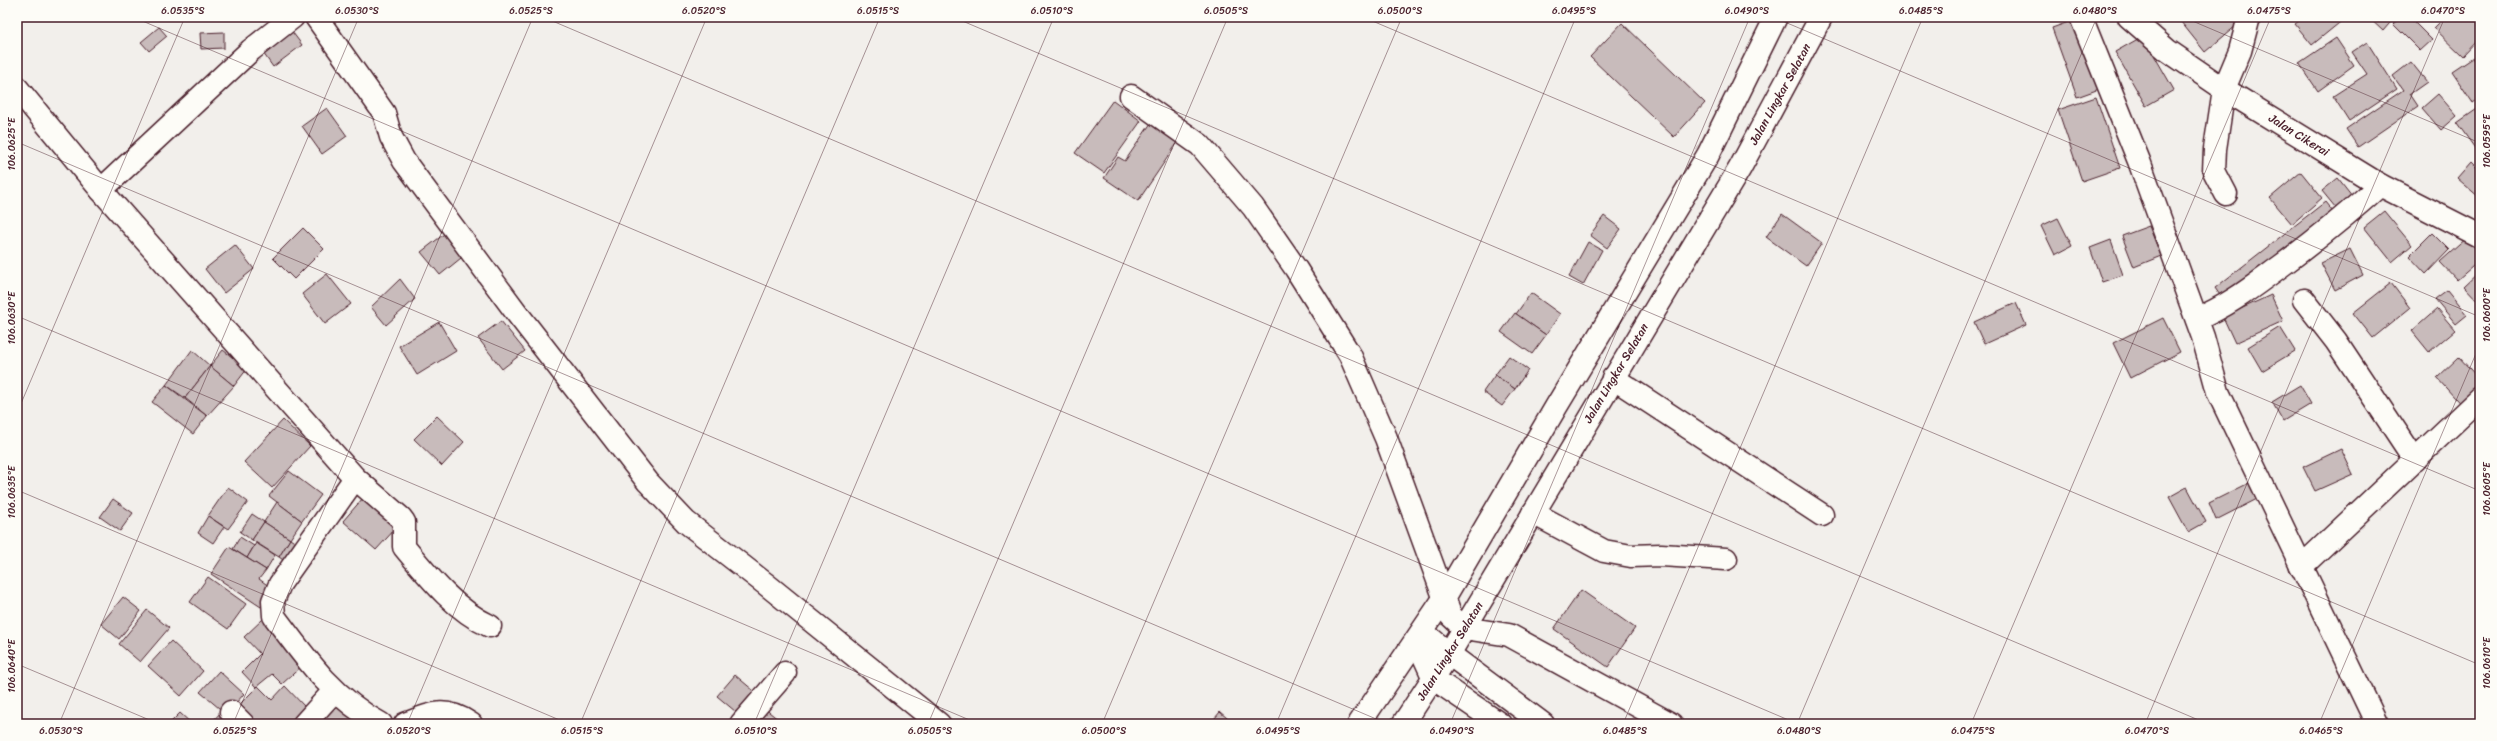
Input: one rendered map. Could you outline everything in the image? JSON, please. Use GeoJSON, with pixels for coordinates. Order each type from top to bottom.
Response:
{"type":"FeatureCollection","features":[{"type":"Feature","properties":{"kind":"main road"},"geometry":{"type":"LineString","coordinates":[[101,190],[251,50],[293,17]]}},
{"type":"Feature","properties":{"kind":"main road"},"geometry":{"type":"LineString","coordinates":[[316,17],[384,113],[391,137],[404,162],[521,318],[648,482],[686,522],[767,585],[939,724]]}},
{"type":"Feature","properties":{"kind":"main road"},"geometry":{"type":"LineString","coordinates":[[1359,724],[1443,600],[1556,407],[1708,155],[1776,17]]}},
{"type":"Feature","properties":{"kind":"main road","name":"Jalan Lingkar Selatan"},"geometry":{"type":"LineString","coordinates":[[1403,724],[1434,679],[1740,168],[1821,17]]}},
{"type":"Feature","properties":{"kind":"main road"},"geometry":{"type":"LineString","coordinates":[[2081,17],[2140,161],[2197,319],[2218,392],[2376,724]]}},
{"type":"Feature","properties":{"kind":"main road","name":"Jalan Cikerai"},"geometry":{"type":"LineString","coordinates":[[2129,17],[2167,50],[2224,89],[2380,185],[2480,236]]}},
{"type":"Feature","properties":{"kind":"main road"},"geometry":{"type":"LineString","coordinates":[[2226,194],[2214,171],[2215,149],[2224,89],[2240,51],[2249,17]]}},
{"type":"Feature","properties":{"kind":"main road"},"geometry":{"type":"LineString","coordinates":[[17,88],[101,190],[355,478],[401,518],[404,522],[404,547],[433,581],[463,610],[490,626]]}},
{"type":"Feature","properties":{"kind":"main road"},"geometry":{"type":"LineString","coordinates":[[1131,96],[1200,145],[1253,207],[1350,355],[1386,438],[1443,600],[1451,616],[1464,628],[1509,636],[1671,724]]}},
{"type":"Feature","properties":{"kind":"main road"},"geometry":{"type":"LineString","coordinates":[[2197,319],[2224,308],[2333,228],[2380,185]]}},
{"type":"Feature","properties":{"kind":"main road"},"geometry":{"type":"LineString","coordinates":[[2304,300],[2336,341],[2414,460]]}},
{"type":"Feature","properties":{"kind":"main road"},"geometry":{"type":"LineString","coordinates":[[1613,378],[1822,515]]}},
{"type":"Feature","properties":{"kind":"main road"},"geometry":{"type":"LineString","coordinates":[[2301,567],[2480,398]]}},
{"type":"Feature","properties":{"kind":"main road"},"geometry":{"type":"LineString","coordinates":[[355,478],[280,584],[273,601],[274,616],[334,691],[356,710],[380,724]]}},
{"type":"Feature","properties":{"kind":"main road"},"geometry":{"type":"LineString","coordinates":[[1533,513],[1604,551],[1631,556],[1661,555],[1726,559]]}},
{"type":"Feature","properties":{"kind":"main road"},"geometry":{"type":"LineString","coordinates":[[1420,636],[1449,654],[1543,724]]}},
{"type":"Feature","properties":{"kind":"main road"},"geometry":{"type":"LineString","coordinates":[[1420,636],[1434,679],[1500,724]]}},
{"type":"Feature","properties":{"kind":"main road"},"geometry":{"type":"LineString","coordinates":[[741,724],[785,673]]}},
{"type":"Feature","properties":{"kind":"main road"},"geometry":{"type":"LineString","coordinates":[[304,724],[334,691]]}},
{"type":"Feature","properties":{"kind":"main road"},"geometry":{"type":"LineString","coordinates":[[405,724],[444,712],[461,718],[471,724]]}},
{"type":"Feature","properties":{"kind":"building"},"geometry":{"type":"Polygon","coordinates":[[[2177,17],[2230,17],[2237,25],[2205,52],[2177,17]]]}},
{"type":"Feature","properties":{"kind":"building"},"geometry":{"type":"Polygon","coordinates":[[[2304,17],[2342,17],[2344,19],[2312,45],[2295,24],[2304,17]]]}},
{"type":"Feature","properties":{"kind":"building"},"geometry":{"type":"Polygon","coordinates":[[[2368,17],[2395,17],[2383,31],[2368,17]]]}},
{"type":"Feature","properties":{"kind":"building"},"geometry":{"type":"Polygon","coordinates":[[[2401,17],[2409,17],[2432,40],[2420,51],[2393,24],[2401,17]]]}},
{"type":"Feature","properties":{"kind":"building"},"geometry":{"type":"Polygon","coordinates":[[[2445,17],[2480,17],[2480,38],[2463,56],[2434,28],[2445,17]]]}},
{"type":"Feature","properties":{"kind":"building"},"geometry":{"type":"Polygon","coordinates":[[[2077,19],[2102,88],[2077,97],[2052,28],[2077,19]]]}},
{"type":"Feature","properties":{"kind":"building"},"geometry":{"type":"Polygon","coordinates":[[[1622,23],[1705,103],[1674,137],[1590,57],[1622,23]]]}},
{"type":"Feature","properties":{"kind":"building"},"geometry":{"type":"Polygon","coordinates":[[[159,27],[167,36],[149,51],[141,42],[159,27]]]}},
{"type":"Feature","properties":{"kind":"building"},"geometry":{"type":"Polygon","coordinates":[[[290,29],[302,45],[273,67],[261,50],[290,29]]]}},
{"type":"Feature","properties":{"kind":"building"},"geometry":{"type":"Polygon","coordinates":[[[224,32],[224,48],[201,49],[200,33],[224,32]]]}},
{"type":"Feature","properties":{"kind":"building"},"geometry":{"type":"Polygon","coordinates":[[[2143,36],[2174,90],[2146,106],[2115,52],[2143,36]]]}},
{"type":"Feature","properties":{"kind":"building"},"geometry":{"type":"Polygon","coordinates":[[[2336,38],[2354,65],[2318,91],[2299,63],[2336,38]]]}},
{"type":"Feature","properties":{"kind":"building"},"geometry":{"type":"Polygon","coordinates":[[[2367,42],[2397,89],[2349,121],[2333,96],[2367,74],[2352,52],[2367,42]]]}},
{"type":"Feature","properties":{"kind":"building"},"geometry":{"type":"Polygon","coordinates":[[[2473,58],[2480,68],[2480,98],[2473,103],[2452,72],[2473,58]]]}},
{"type":"Feature","properties":{"kind":"building"},"geometry":{"type":"Polygon","coordinates":[[[2411,62],[2427,82],[2410,94],[2418,106],[2358,147],[2346,129],[2403,90],[2393,76],[2411,62]]]}},
{"type":"Feature","properties":{"kind":"building"},"geometry":{"type":"Polygon","coordinates":[[[2438,94],[2457,116],[2441,130],[2422,108],[2438,94]]]}},
{"type":"Feature","properties":{"kind":"building"},"geometry":{"type":"Polygon","coordinates":[[[2096,97],[2120,168],[2082,181],[2058,110],[2096,97]]]}},
{"type":"Feature","properties":{"kind":"building"},"geometry":{"type":"Polygon","coordinates":[[[1113,100],[1141,121],[1104,173],[1075,153],[1113,100]]]}},
{"type":"Feature","properties":{"kind":"building"},"geometry":{"type":"Polygon","coordinates":[[[2480,107],[2480,153],[2479,154],[2457,123],[2480,107]]]}},
{"type":"Feature","properties":{"kind":"building"},"geometry":{"type":"Polygon","coordinates":[[[327,108],[347,136],[322,154],[302,126],[327,108]]]}},
{"type":"Feature","properties":{"kind":"building"},"geometry":{"type":"Polygon","coordinates":[[[1151,123],[1178,142],[1138,201],[1104,178],[1118,157],[1125,161],[1151,123]]]}},
{"type":"Feature","properties":{"kind":"building"},"geometry":{"type":"Polygon","coordinates":[[[2471,162],[2480,171],[2480,198],[2457,178],[2471,162]]]}},
{"type":"Feature","properties":{"kind":"building"},"geometry":{"type":"Polygon","coordinates":[[[2301,172],[2322,198],[2292,224],[2270,198],[2301,172]]]}},
{"type":"Feature","properties":{"kind":"building"},"geometry":{"type":"Polygon","coordinates":[[[2338,178],[2356,201],[2340,213],[2322,191],[2338,178]]]}},
{"type":"Feature","properties":{"kind":"building"},"geometry":{"type":"Polygon","coordinates":[[[2325,202],[2337,217],[2226,304],[2215,288],[2325,202]]]}},
{"type":"Feature","properties":{"kind":"building"},"geometry":{"type":"Polygon","coordinates":[[[2384,211],[2412,245],[2392,262],[2364,227],[2384,211]]]}},
{"type":"Feature","properties":{"kind":"building"},"geometry":{"type":"Polygon","coordinates":[[[1782,214],[1822,243],[1806,266],[1766,237],[1782,214]]]}},
{"type":"Feature","properties":{"kind":"building"},"geometry":{"type":"Polygon","coordinates":[[[1604,216],[1621,229],[1607,248],[1590,235],[1604,216]]]}},
{"type":"Feature","properties":{"kind":"building"},"geometry":{"type":"Polygon","coordinates":[[[2058,218],[2072,246],[2055,255],[2041,226],[2058,218]]]}},
{"type":"Feature","properties":{"kind":"building"},"geometry":{"type":"Polygon","coordinates":[[[2149,226],[2161,256],[2134,267],[2122,236],[2149,226]]]}},
{"type":"Feature","properties":{"kind":"building"},"geometry":{"type":"Polygon","coordinates":[[[303,228],[324,249],[294,279],[273,258],[303,228]]]}},
{"type":"Feature","properties":{"kind":"building"},"geometry":{"type":"Polygon","coordinates":[[[448,231],[466,254],[440,275],[421,252],[448,231]]]}},
{"type":"Feature","properties":{"kind":"building"},"geometry":{"type":"Polygon","coordinates":[[[2432,233],[2449,250],[2426,274],[2409,256],[2432,233]]]}},
{"type":"Feature","properties":{"kind":"building"},"geometry":{"type":"Polygon","coordinates":[[[2469,236],[2480,248],[2480,260],[2457,280],[2440,262],[2469,236]]]}},
{"type":"Feature","properties":{"kind":"building"},"geometry":{"type":"Polygon","coordinates":[[[2111,240],[2123,275],[2102,282],[2090,248],[2111,240]]]}},
{"type":"Feature","properties":{"kind":"building"},"geometry":{"type":"Polygon","coordinates":[[[1588,242],[1602,250],[1583,285],[1569,277],[1588,242]]]}},
{"type":"Feature","properties":{"kind":"building"},"geometry":{"type":"Polygon","coordinates":[[[235,245],[254,269],[224,293],[205,269],[235,245]]]}},
{"type":"Feature","properties":{"kind":"building"},"geometry":{"type":"Polygon","coordinates":[[[2350,249],[2363,275],[2335,290],[2321,263],[2350,249]]]}},
{"type":"Feature","properties":{"kind":"building"},"geometry":{"type":"Polygon","coordinates":[[[2480,271],[2480,303],[2464,286],[2480,271]]]}},
{"type":"Feature","properties":{"kind":"building"},"geometry":{"type":"Polygon","coordinates":[[[327,274],[351,304],[325,324],[302,294],[327,274]]]}},
{"type":"Feature","properties":{"kind":"building"},"geometry":{"type":"Polygon","coordinates":[[[400,279],[415,299],[386,325],[371,307],[400,279]]]}},
{"type":"Feature","properties":{"kind":"building"},"geometry":{"type":"Polygon","coordinates":[[[2391,283],[2410,308],[2373,338],[2353,313],[2391,283]]]}},
{"type":"Feature","properties":{"kind":"building"},"geometry":{"type":"Polygon","coordinates":[[[2447,290],[2467,315],[2456,324],[2435,299],[2447,290]]]}},
{"type":"Feature","properties":{"kind":"building"},"geometry":{"type":"Polygon","coordinates":[[[1531,293],[1560,314],[1546,335],[1516,314],[1531,293]]]}},
{"type":"Feature","properties":{"kind":"building"},"geometry":{"type":"Polygon","coordinates":[[[2271,295],[2283,321],[2235,343],[2223,317],[2271,295]]]}},
{"type":"Feature","properties":{"kind":"building"},"geometry":{"type":"Polygon","coordinates":[[[2016,303],[2026,325],[1984,344],[1974,322],[2016,303]]]}},
{"type":"Feature","properties":{"kind":"building"},"geometry":{"type":"Polygon","coordinates":[[[2437,309],[2455,330],[2429,352],[2412,331],[2437,309]]]}},
{"type":"Feature","properties":{"kind":"building"},"geometry":{"type":"Polygon","coordinates":[[[1515,313],[1546,335],[1532,354],[1501,332],[1515,313]]]}},
{"type":"Feature","properties":{"kind":"building"},"geometry":{"type":"Polygon","coordinates":[[[2163,318],[2180,352],[2130,378],[2113,343],[2163,318]]]}},
{"type":"Feature","properties":{"kind":"building"},"geometry":{"type":"Polygon","coordinates":[[[501,321],[525,351],[502,369],[478,338],[501,321]]]}},
{"type":"Feature","properties":{"kind":"building"},"geometry":{"type":"Polygon","coordinates":[[[439,322],[456,351],[417,375],[399,346],[439,322]]]}},
{"type":"Feature","properties":{"kind":"building"},"geometry":{"type":"Polygon","coordinates":[[[2280,327],[2295,351],[2262,371],[2248,347],[2280,327]]]}},
{"type":"Feature","properties":{"kind":"building"},"geometry":{"type":"Polygon","coordinates":[[[192,350],[210,366],[185,398],[166,385],[192,350]]]}},
{"type":"Feature","properties":{"kind":"building"},"geometry":{"type":"Polygon","coordinates":[[[223,350],[247,369],[234,386],[210,366],[223,350]]]}},
{"type":"Feature","properties":{"kind":"building"},"geometry":{"type":"Polygon","coordinates":[[[1509,356],[1528,370],[1515,389],[1495,375],[1509,356]]]}},
{"type":"Feature","properties":{"kind":"building"},"geometry":{"type":"Polygon","coordinates":[[[2459,357],[2480,380],[2480,393],[2464,408],[2437,378],[2459,357]]]}},
{"type":"Feature","properties":{"kind":"building"},"geometry":{"type":"Polygon","coordinates":[[[210,366],[234,386],[207,416],[185,398],[210,366]]]}},
{"type":"Feature","properties":{"kind":"building"},"geometry":{"type":"Polygon","coordinates":[[[1495,375],[1515,389],[1502,406],[1483,392],[1495,375]]]}},
{"type":"Feature","properties":{"kind":"building"},"geometry":{"type":"Polygon","coordinates":[[[166,385],[207,416],[193,434],[152,402],[166,385]]]}},
{"type":"Feature","properties":{"kind":"building"},"geometry":{"type":"Polygon","coordinates":[[[2300,385],[2311,404],[2283,421],[2272,402],[2300,385]]]}},
{"type":"Feature","properties":{"kind":"building"},"geometry":{"type":"Polygon","coordinates":[[[437,416],[464,442],[442,466],[414,439],[437,416]]]}},
{"type":"Feature","properties":{"kind":"building"},"geometry":{"type":"Polygon","coordinates":[[[283,420],[310,446],[272,488],[244,462],[283,420]]]}},
{"type":"Feature","properties":{"kind":"building"},"geometry":{"type":"Polygon","coordinates":[[[2341,449],[2353,474],[2315,491],[2303,467],[2341,449]]]}},
{"type":"Feature","properties":{"kind":"building"},"geometry":{"type":"Polygon","coordinates":[[[289,471],[321,495],[302,521],[269,496],[289,471]]]}},
{"type":"Feature","properties":{"kind":"building"},"geometry":{"type":"Polygon","coordinates":[[[2253,481],[2261,497],[2216,520],[2209,503],[2253,481]]]}},
{"type":"Feature","properties":{"kind":"building"},"geometry":{"type":"Polygon","coordinates":[[[228,487],[248,502],[228,529],[208,516],[228,487]]]}},
{"type":"Feature","properties":{"kind":"building"},"geometry":{"type":"Polygon","coordinates":[[[2187,487],[2206,522],[2188,532],[2169,497],[2187,487]]]}},
{"type":"Feature","properties":{"kind":"building"},"geometry":{"type":"Polygon","coordinates":[[[363,498],[396,528],[376,550],[343,521],[363,498]]]}},
{"type":"Feature","properties":{"kind":"building"},"geometry":{"type":"Polygon","coordinates":[[[113,499],[133,513],[120,531],[100,517],[113,499]]]}},
{"type":"Feature","properties":{"kind":"building"},"geometry":{"type":"Polygon","coordinates":[[[277,502],[302,521],[290,539],[264,522],[277,502]]]}},
{"type":"Feature","properties":{"kind":"building"},"geometry":{"type":"Polygon","coordinates":[[[252,514],[264,522],[252,540],[240,532],[252,514]]]}},
{"type":"Feature","properties":{"kind":"building"},"geometry":{"type":"Polygon","coordinates":[[[208,516],[224,527],[213,543],[198,533],[208,516]]]}},
{"type":"Feature","properties":{"kind":"building"},"geometry":{"type":"Polygon","coordinates":[[[264,522],[290,539],[279,557],[252,540],[264,522]]]}},
{"type":"Feature","properties":{"kind":"building"},"geometry":{"type":"Polygon","coordinates":[[[240,537],[254,546],[247,558],[233,549],[240,537]]]}},
{"type":"Feature","properties":{"kind":"building"},"geometry":{"type":"Polygon","coordinates":[[[290,539],[303,548],[290,565],[279,557],[290,539]]]}},
{"type":"Feature","properties":{"kind":"building"},"geometry":{"type":"Polygon","coordinates":[[[256,543],[275,555],[266,570],[247,558],[256,543]]]}},
{"type":"Feature","properties":{"kind":"building"},"geometry":{"type":"Polygon","coordinates":[[[229,547],[266,570],[259,579],[273,589],[261,607],[211,574],[229,547]]]}},
{"type":"Feature","properties":{"kind":"building"},"geometry":{"type":"Polygon","coordinates":[[[208,577],[246,604],[228,629],[190,602],[208,577]]]}},
{"type":"Feature","properties":{"kind":"building"},"geometry":{"type":"Polygon","coordinates":[[[1581,590],[1635,628],[1608,667],[1554,629],[1581,590]]]}},
{"type":"Feature","properties":{"kind":"building"},"geometry":{"type":"Polygon","coordinates":[[[123,597],[141,611],[119,639],[101,624],[123,597]]]}},
{"type":"Feature","properties":{"kind":"building"},"geometry":{"type":"Polygon","coordinates":[[[147,610],[169,628],[140,662],[119,644],[147,610]]]}},
{"type":"Feature","properties":{"kind":"building"},"geometry":{"type":"Polygon","coordinates":[[[263,619],[304,664],[282,684],[272,674],[256,687],[242,672],[260,654],[244,637],[263,619]]]}},
{"type":"Feature","properties":{"kind":"building"},"geometry":{"type":"Polygon","coordinates":[[[171,641],[203,671],[181,696],[148,666],[171,641]]]}},
{"type":"Feature","properties":{"kind":"building"},"geometry":{"type":"Polygon","coordinates":[[[219,671],[244,694],[226,714],[200,692],[219,671]]]}},
{"type":"Feature","properties":{"kind":"building"},"geometry":{"type":"Polygon","coordinates":[[[735,675],[760,696],[742,717],[717,696],[735,675]]]}},
{"type":"Feature","properties":{"kind":"building"},"geometry":{"type":"Polygon","coordinates":[[[258,686],[272,700],[285,686],[305,707],[289,724],[257,724],[238,706],[258,686]]]}},
{"type":"Feature","properties":{"kind":"building"},"geometry":{"type":"Polygon","coordinates":[[[338,700],[360,724],[313,724],[338,700]]]}},
{"type":"Feature","properties":{"kind":"building"},"geometry":{"type":"Polygon","coordinates":[[[764,708],[784,724],[752,724],[764,708]]]}},
{"type":"Feature","properties":{"kind":"building"},"geometry":{"type":"Polygon","coordinates":[[[222,711],[236,724],[210,724],[222,711]]]}},
{"type":"Feature","properties":{"kind":"building"},"geometry":{"type":"Polygon","coordinates":[[[1220,712],[1234,724],[1210,724],[1220,712]]]}},
{"type":"Feature","properties":{"kind":"building"},"geometry":{"type":"Polygon","coordinates":[[[180,713],[192,724],[169,724],[180,713]]]}}]}
